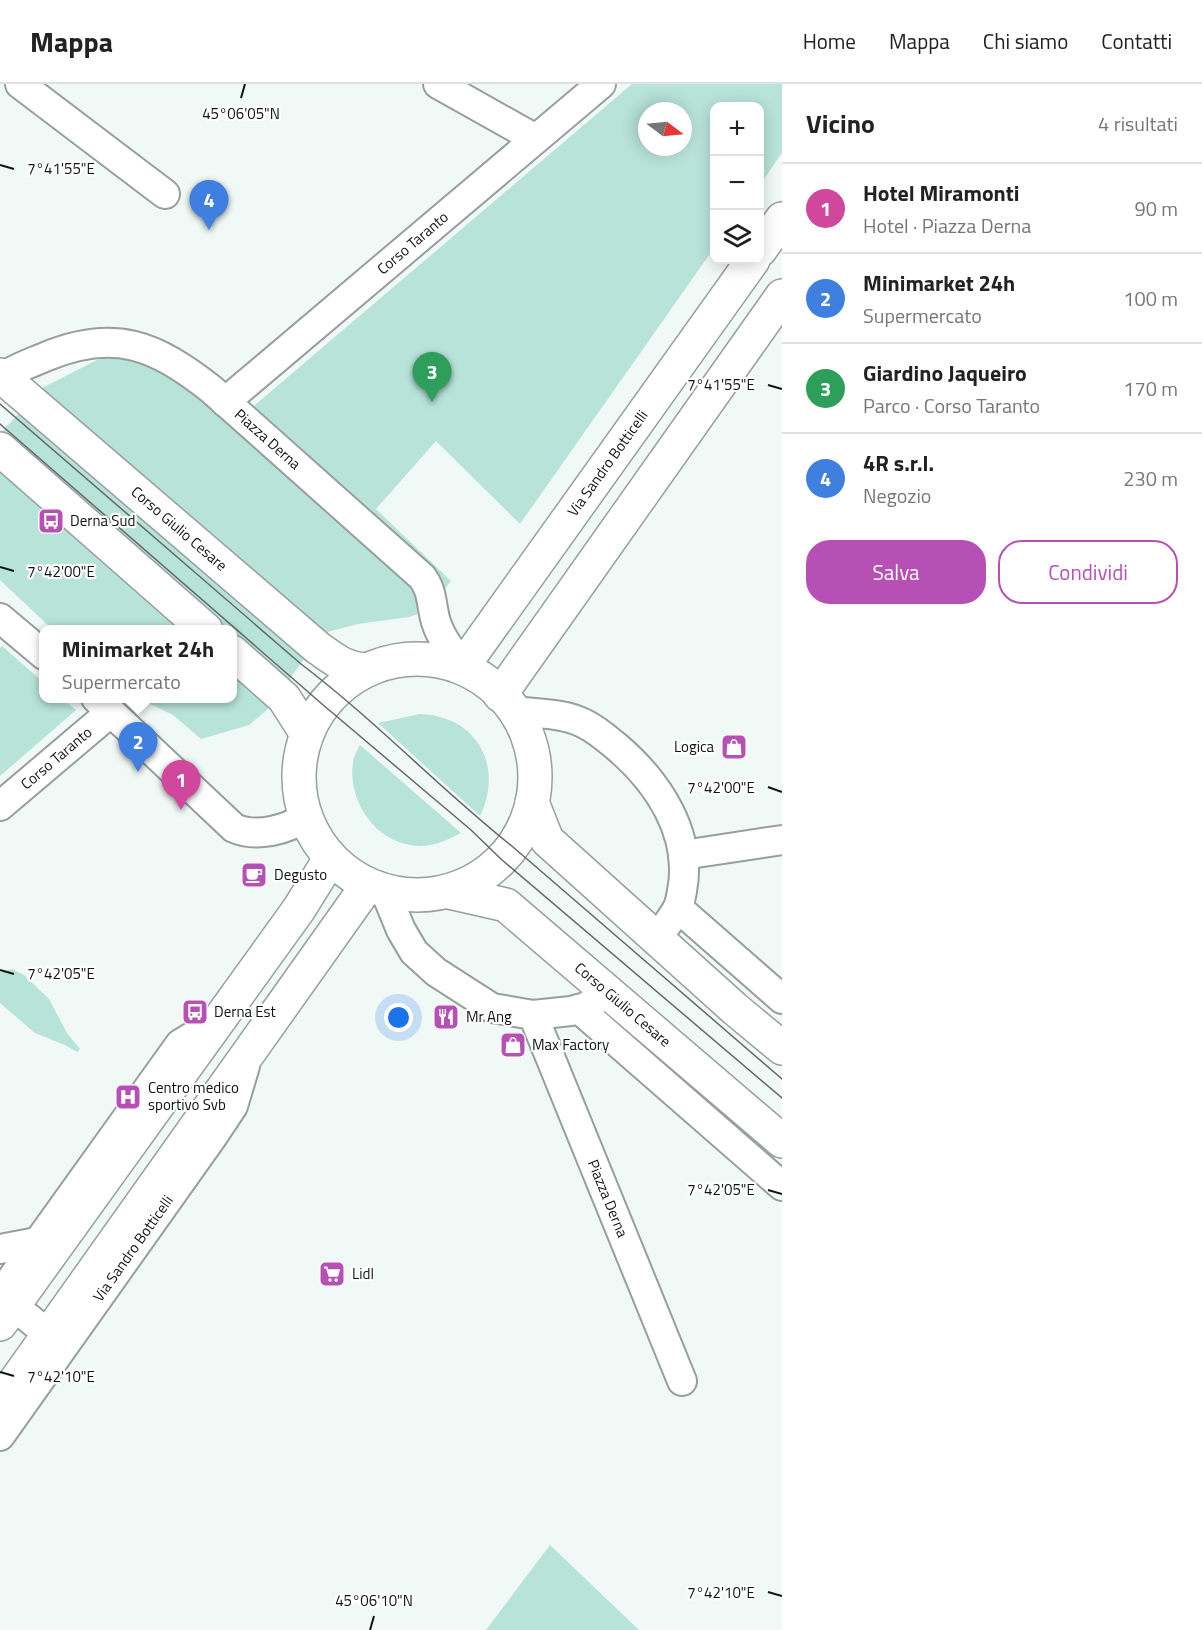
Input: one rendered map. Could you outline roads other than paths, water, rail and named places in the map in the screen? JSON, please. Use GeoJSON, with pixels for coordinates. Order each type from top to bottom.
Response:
{"type":"FeatureCollection","features":[{"type":"Feature","properties":{"kind":"main road"},"geometry":{"type":"LineString","coordinates":[[764,243],[782,219]]}},
{"type":"Feature","properties":{"kind":"main road","name":"Via Sandro Botticelli"},"geometry":{"type":"LineString","coordinates":[[463,666],[750,264]]}},
{"type":"Feature","properties":{"kind":"main road"},"geometry":{"type":"LineString","coordinates":[[508,703],[782,296]]}},
{"type":"Feature","properties":{"kind":"main road","name":"Corso Giulio Cesare"},"geometry":{"type":"LineString","coordinates":[[1,377],[318,648],[343,666],[365,670]]}},
{"type":"Feature","properties":{"kind":"main road"},"geometry":{"type":"LineString","coordinates":[[0,449],[200,625]]}},
{"type":"Feature","properties":{"kind":"main road"},"geometry":{"type":"LineString","coordinates":[[237,656],[284,698],[307,734]]}},
{"type":"Feature","properties":{"kind":"main road","name":"Piazza Derna"},"geometry":{"type":"LineString","coordinates":[[409,657],[440,659],[463,666],[508,703],[526,731],[535,770],[532,802],[525,825],[508,854],[476,881],[449,892],[419,896],[376,888],[330,859],[314,834],[300,798],[301,758],[307,734],[316,713],[335,690],[365,670],[409,657]]}},
{"type":"Feature","properties":{"kind":"main road"},"geometry":{"type":"LineString","coordinates":[[532,802],[548,840],[656,939],[782,1048]]}},
{"type":"Feature","properties":{"kind":"main road"},"geometry":{"type":"LineString","coordinates":[[3,1305],[218,1021],[299,909],[330,859]]}},
{"type":"Feature","properties":{"kind":"main road","name":"Via Sandro Botticelli"},"geometry":{"type":"LineString","coordinates":[[0,1403],[56,1340],[249,1053],[376,888]]}},
{"type":"Feature","properties":{"kind":"main road","name":"Corso Giulio Cesare"},"geometry":{"type":"LineString","coordinates":[[449,892],[483,898],[506,906],[782,1141]]}},
{"type":"Feature","properties":{"kind":"street"},"geometry":{"type":"LineString","coordinates":[[20,84],[165,194]]}},
{"type":"Feature","properties":{"kind":"street"},"geometry":{"type":"LineString","coordinates":[[438,84],[534,138]]}},
{"type":"Feature","properties":{"kind":"street","name":"Corso Taranto"},"geometry":{"type":"LineString","coordinates":[[225,402],[534,138],[601,84]]}},
{"type":"Feature","properties":{"kind":"street","name":"Piazza Derna"},"geometry":{"type":"LineString","coordinates":[[1,377],[73,346],[118,342],[163,356],[195,376],[422,577],[430,592],[439,631],[448,648],[463,666]]}},
{"type":"Feature","properties":{"kind":"street"},"geometry":{"type":"LineString","coordinates":[[0,618],[39,651]]}},
{"type":"Feature","properties":{"kind":"street"},"geometry":{"type":"LineString","coordinates":[[508,703],[567,717],[591,727],[629,758],[658,791],[670,815],[683,855],[684,878],[678,908],[656,939]]}},
{"type":"Feature","properties":{"kind":"street"},"geometry":{"type":"LineString","coordinates":[[104,705],[234,828],[244,833],[265,831],[291,825],[306,816]]}},
{"type":"Feature","properties":{"kind":"street","name":"Corso Taranto"},"geometry":{"type":"LineString","coordinates":[[0,806],[104,705]]}},
{"type":"Feature","properties":{"kind":"street"},"geometry":{"type":"LineString","coordinates":[[683,855],[782,840]]}},
{"type":"Feature","properties":{"kind":"street"},"geometry":{"type":"LineString","coordinates":[[376,888],[414,952],[428,965],[492,1008],[533,1015],[579,1010],[607,992]]}},
{"type":"Feature","properties":{"kind":"street"},"geometry":{"type":"LineString","coordinates":[[678,908],[782,999]]}},
{"type":"Feature","properties":{"kind":"street"},"geometry":{"type":"LineString","coordinates":[[579,1010],[782,1186]]}},
{"type":"Feature","properties":{"kind":"street","name":"Piazza Derna"},"geometry":{"type":"LineString","coordinates":[[533,1015],[682,1381]]}},
{"type":"Feature","properties":{"kind":"street"},"geometry":{"type":"LineString","coordinates":[[56,1340],[3,1305],[37,1242],[180,1044],[218,1021]]}},
{"type":"Feature","properties":{"kind":"street"},"geometry":{"type":"LineString","coordinates":[[659,1036],[685,1100]]}},
{"type":"Feature","properties":{"kind":"street"},"geometry":{"type":"LineString","coordinates":[[0,1249],[37,1242]]}},
{"type":"Feature","properties":{"kind":"street","name":"Via Sandro Botticelli"},"geometry":{"type":"LineString","coordinates":[[0,1436],[56,1340]]}},
{"type":"Feature","properties":{"kind":"tram line"},"geometry":{"type":"LineString","coordinates":[[0,404],[301,664],[356,708],[486,825],[782,1079]]}},
{"type":"Feature","properties":{"kind":"tram line"},"geometry":{"type":"LineString","coordinates":[[0,424],[231,625]]}},
{"type":"Feature","properties":{"kind":"tram line"},"geometry":{"type":"LineString","coordinates":[[237,630],[471,830],[502,860],[782,1098]]}},
{"type":"Feature","properties":{"kind":"place","name":"4R s.r.l."},"geometry":{"type":"Point","coordinates":[209,230]}},
{"type":"Feature","properties":{"kind":"place","name":"Giardino Jaqueiro"},"geometry":{"type":"Point","coordinates":[432,402]}},
{"type":"Feature","properties":{"kind":"place","name":"Derna Sud"},"geometry":{"type":"Point","coordinates":[51,521]}},
{"type":"Feature","properties":{"kind":"place","name":"Logica"},"geometry":{"type":"Point","coordinates":[734,747]}},
{"type":"Feature","properties":{"kind":"place","name":"Minimarket 24h"},"geometry":{"type":"Point","coordinates":[138,772]}},
{"type":"Feature","properties":{"kind":"place","name":"Hotel Miramonti"},"geometry":{"type":"Point","coordinates":[181,810]}},
{"type":"Feature","properties":{"kind":"place","name":"Degusto"},"geometry":{"type":"Point","coordinates":[254,875]}},
{"type":"Feature","properties":{"kind":"place","name":"Derna Est"},"geometry":{"type":"Point","coordinates":[195,1012]}},
{"type":"Feature","properties":{"kind":"place","name":"Mr Ang"},"geometry":{"type":"Point","coordinates":[446,1017]}},
{"type":"Feature","properties":{"kind":"place","name":"Max Factory"},"geometry":{"type":"Point","coordinates":[513,1045]}},
{"type":"Feature","properties":{"kind":"place","name":"Centro medico sportivo Svb"},"geometry":{"type":"Point","coordinates":[128,1097]}},
{"type":"Feature","properties":{"kind":"place","name":"Lidl"},"geometry":{"type":"Point","coordinates":[332,1274]}}]}
